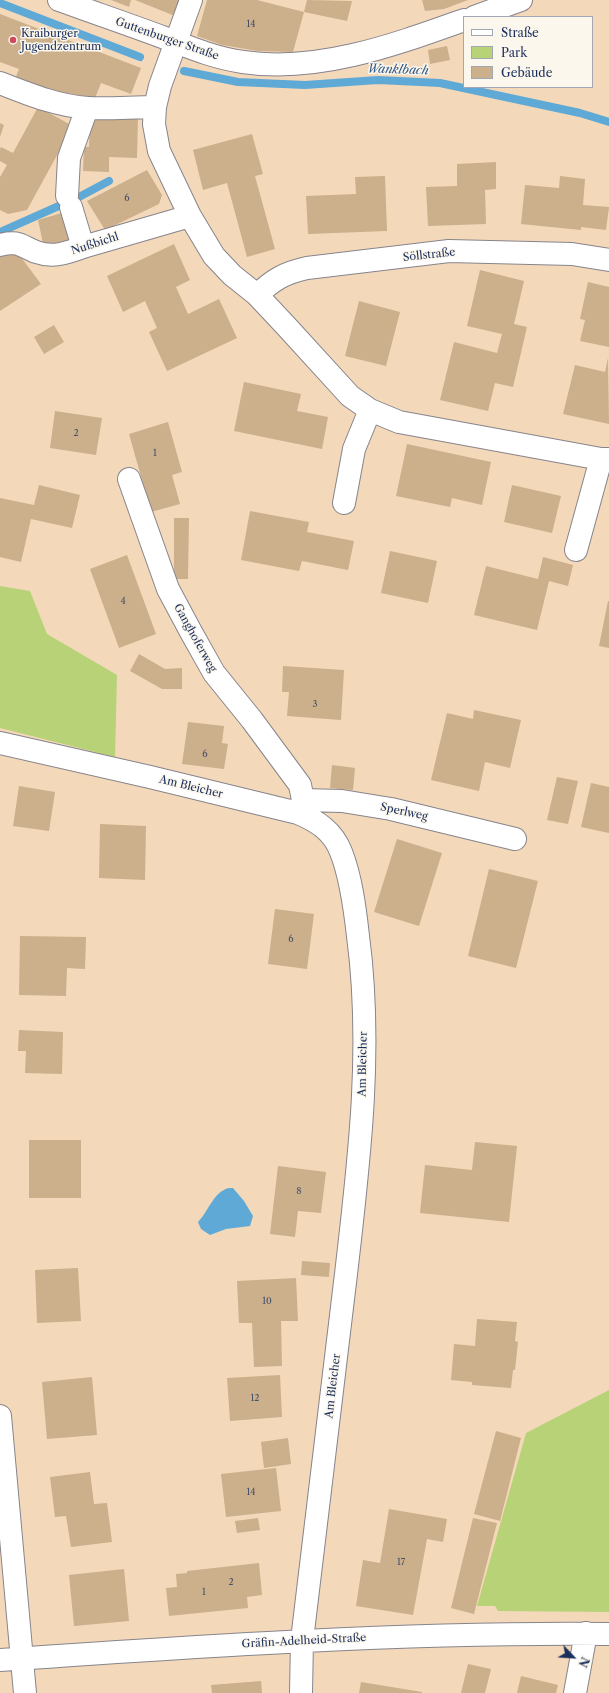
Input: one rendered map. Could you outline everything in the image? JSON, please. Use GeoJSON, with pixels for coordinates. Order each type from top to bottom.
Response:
{"type":"FeatureCollection","features":[{"type":"Feature","properties":{"kind":"street","name":"Guttenburger Straße"},"geometry":{"type":"LineString","coordinates":[[59,0],[220,58],[269,64],[301,64],[339,58],[413,38],[463,20]]}},
{"type":"Feature","properties":{"kind":"street"},"geometry":{"type":"LineString","coordinates":[[191,0],[160,86],[155,107],[154,124],[159,151],[190,216],[214,256],[232,275],[257,296],[287,326],[350,396],[370,410],[399,422],[605,459],[576,550]]}},
{"type":"Feature","properties":{"kind":"street"},"geometry":{"type":"LineString","coordinates":[[477,16],[521,0]]}},
{"type":"Feature","properties":{"kind":"street"},"geometry":{"type":"LineString","coordinates":[[0,83],[36,97],[87,108],[155,107]]}},
{"type":"Feature","properties":{"kind":"street"},"geometry":{"type":"LineString","coordinates":[[83,246],[69,202],[69,158],[87,108]]}},
{"type":"Feature","properties":{"kind":"street","name":"Nußbichl"},"geometry":{"type":"LineString","coordinates":[[0,245],[10,242],[17,243],[36,252],[54,255],[66,253],[83,246],[190,216]]}},
{"type":"Feature","properties":{"kind":"street","name":"Söllstraße"},"geometry":{"type":"LineString","coordinates":[[257,296],[272,281],[290,272],[307,268],[449,251],[572,254],[609,260]]}},
{"type":"Feature","properties":{"kind":"street"},"geometry":{"type":"LineString","coordinates":[[344,503],[354,449],[370,410]]}},
{"type":"Feature","properties":{"kind":"street","name":"Ganghoferweg"},"geometry":{"type":"LineString","coordinates":[[129,479],[168,589],[214,673],[252,720],[300,785],[301,807]]}},
{"type":"Feature","properties":{"kind":"street","name":"Am Bleicher"},"geometry":{"type":"LineString","coordinates":[[0,743],[150,777],[301,807],[332,836],[341,852],[354,903],[363,974],[364,1042],[361,1144],[302,1640],[301,1693]]}},
{"type":"Feature","properties":{"kind":"street","name":"Sperlweg"},"geometry":{"type":"LineString","coordinates":[[301,807],[342,801],[391,809],[515,839]]}},
{"type":"Feature","properties":{"kind":"street"},"geometry":{"type":"LineString","coordinates":[[0,1416],[25,1693]]}},
{"type":"Feature","properties":{"kind":"street"},"geometry":{"type":"LineString","coordinates":[[575,1693],[586,1633]]}},
{"type":"Feature","properties":{"kind":"street","name":"Gräfin-Adelheid-Straße"},"geometry":{"type":"LineString","coordinates":[[0,1660],[302,1640],[586,1633],[609,1634]]}},
{"type":"Feature","properties":{"kind":"green space"},"geometry":{"type":"Polygon","coordinates":[[[0,586],[30,591],[47,634],[117,675],[115,757],[0,728],[0,586]]]}},
{"type":"Feature","properties":{"kind":"green space"},"geometry":{"type":"Polygon","coordinates":[[[609,1390],[609,1612],[498,1611],[495,1606],[477,1606],[526,1433],[609,1390]]]}},
{"type":"Feature","properties":{"kind":"water"},"geometry":{"type":"Polygon","coordinates":[[[228,1188],[233,1188],[244,1201],[253,1216],[250,1226],[226,1229],[210,1235],[201,1229],[198,1222],[220,1192],[228,1188]]]}},
{"type":"Feature","properties":{"kind":"building"},"geometry":{"type":"Polygon","coordinates":[[[111,0],[131,0],[129,7],[111,0]]]}},
{"type":"Feature","properties":{"kind":"building"},"geometry":{"type":"Polygon","coordinates":[[[135,0],[181,0],[175,16],[135,0]]]}},
{"type":"Feature","properties":{"kind":"building"},"geometry":{"type":"Polygon","coordinates":[[[207,0],[257,0],[304,12],[293,52],[258,51],[222,45],[197,36],[207,0]]]}},
{"type":"Feature","properties":{"kind":"building"},"geometry":{"type":"Polygon","coordinates":[[[307,0],[352,1],[347,21],[304,12],[307,0]]]}},
{"type":"Feature","properties":{"kind":"building"},"geometry":{"type":"Polygon","coordinates":[[[422,0],[468,0],[444,9],[425,11],[422,0]]]}},
{"type":"Feature","properties":{"kind":"building"},"geometry":{"type":"Polygon","coordinates":[[[0,14],[141,68],[131,94],[101,83],[92,106],[15,79],[19,69],[0,62],[0,14]]]}},
{"type":"Feature","properties":{"kind":"building"},"geometry":{"type":"Polygon","coordinates":[[[447,46],[450,60],[430,64],[428,50],[447,46]]]}},
{"type":"Feature","properties":{"kind":"building"},"geometry":{"type":"Polygon","coordinates":[[[38,107],[73,126],[27,210],[8,214],[0,210],[0,177],[7,165],[0,161],[0,149],[1,147],[13,153],[38,107]]]}},
{"type":"Feature","properties":{"kind":"building"},"geometry":{"type":"Polygon","coordinates":[[[90,116],[138,117],[137,158],[109,157],[109,172],[83,171],[84,147],[89,147],[90,116]]]}},
{"type":"Feature","properties":{"kind":"building"},"geometry":{"type":"Polygon","coordinates":[[[0,123],[4,125],[0,137],[0,123]]]}},
{"type":"Feature","properties":{"kind":"building"},"geometry":{"type":"Polygon","coordinates":[[[252,134],[263,174],[255,176],[275,249],[247,257],[227,183],[203,190],[193,150],[252,134]]]}},
{"type":"Feature","properties":{"kind":"building"},"geometry":{"type":"Polygon","coordinates":[[[496,162],[496,189],[485,190],[486,224],[428,226],[426,187],[457,186],[457,164],[496,162]]]}},
{"type":"Feature","properties":{"kind":"building"},"geometry":{"type":"Polygon","coordinates":[[[147,170],[162,195],[159,204],[105,230],[87,201],[147,170]]]}},
{"type":"Feature","properties":{"kind":"building"},"geometry":{"type":"Polygon","coordinates":[[[385,176],[387,231],[308,234],[306,196],[356,194],[355,177],[385,176]]]}},
{"type":"Feature","properties":{"kind":"building"},"geometry":{"type":"Polygon","coordinates":[[[560,176],[585,179],[583,205],[609,207],[606,230],[581,227],[581,230],[521,224],[525,185],[559,188],[560,176]]]}},
{"type":"Feature","properties":{"kind":"building"},"geometry":{"type":"Polygon","coordinates":[[[65,212],[72,244],[44,248],[38,220],[65,212]]]}},
{"type":"Feature","properties":{"kind":"building"},"geometry":{"type":"Polygon","coordinates":[[[174,244],[190,280],[176,287],[188,314],[219,299],[237,338],[167,371],[149,332],[157,328],[145,301],[123,312],[107,276],[174,244]]]}},
{"type":"Feature","properties":{"kind":"building"},"geometry":{"type":"Polygon","coordinates":[[[14,248],[41,284],[0,311],[0,256],[14,248]]]}},
{"type":"Feature","properties":{"kind":"building"},"geometry":{"type":"Polygon","coordinates":[[[480,270],[524,281],[514,324],[527,327],[513,387],[495,383],[488,411],[440,400],[454,342],[497,353],[502,334],[467,326],[480,270]]]}},
{"type":"Feature","properties":{"kind":"building"},"geometry":{"type":"Polygon","coordinates":[[[588,282],[609,287],[609,347],[580,341],[585,320],[580,319],[588,282]]]}},
{"type":"Feature","properties":{"kind":"building"},"geometry":{"type":"Polygon","coordinates":[[[359,301],[400,312],[386,366],[345,356],[359,301]]]}},
{"type":"Feature","properties":{"kind":"building"},"geometry":{"type":"Polygon","coordinates":[[[54,325],[64,342],[44,354],[34,337],[54,325]]]}},
{"type":"Feature","properties":{"kind":"building"},"geometry":{"type":"Polygon","coordinates":[[[608,358],[609,424],[563,414],[575,365],[605,372],[608,358]]]}},
{"type":"Feature","properties":{"kind":"building"},"geometry":{"type":"Polygon","coordinates":[[[244,382],[301,394],[297,411],[328,417],[322,449],[234,431],[244,382]]]}},
{"type":"Feature","properties":{"kind":"building"},"geometry":{"type":"Polygon","coordinates":[[[55,411],[102,418],[96,455],[50,448],[55,411]]]}},
{"type":"Feature","properties":{"kind":"building"},"geometry":{"type":"Polygon","coordinates":[[[168,422],[182,472],[172,475],[180,504],[151,512],[129,434],[168,422]]]}},
{"type":"Feature","properties":{"kind":"building"},"geometry":{"type":"Polygon","coordinates":[[[407,444],[491,462],[482,505],[452,498],[450,507],[396,496],[407,444]]]}},
{"type":"Feature","properties":{"kind":"building"},"geometry":{"type":"Polygon","coordinates":[[[39,485],[80,495],[72,528],[31,519],[21,562],[0,557],[0,498],[34,505],[39,485]]]}},
{"type":"Feature","properties":{"kind":"building"},"geometry":{"type":"Polygon","coordinates":[[[512,485],[561,496],[552,533],[504,522],[512,485]]]}},
{"type":"Feature","properties":{"kind":"building"},"geometry":{"type":"Polygon","coordinates":[[[250,511],[309,522],[307,532],[354,541],[348,570],[302,561],[299,571],[241,560],[250,511]]]}},
{"type":"Feature","properties":{"kind":"building"},"geometry":{"type":"Polygon","coordinates":[[[174,518],[189,518],[188,579],[174,579],[174,518]]]}},
{"type":"Feature","properties":{"kind":"building"},"geometry":{"type":"Polygon","coordinates":[[[390,551],[437,561],[428,603],[381,593],[390,551]]]}},
{"type":"Feature","properties":{"kind":"building"},"geometry":{"type":"Polygon","coordinates":[[[127,555],[156,634],[119,648],[90,569],[127,555]]]}},
{"type":"Feature","properties":{"kind":"building"},"geometry":{"type":"Polygon","coordinates":[[[543,557],[573,565],[568,586],[549,581],[537,630],[474,615],[486,566],[538,579],[543,557]]]}},
{"type":"Feature","properties":{"kind":"building"},"geometry":{"type":"Polygon","coordinates":[[[609,601],[609,648],[599,646],[609,601]]]}},
{"type":"Feature","properties":{"kind":"building"},"geometry":{"type":"Polygon","coordinates":[[[139,654],[165,669],[182,668],[182,689],[162,689],[130,671],[139,654]]]}},
{"type":"Feature","properties":{"kind":"building"},"geometry":{"type":"Polygon","coordinates":[[[283,666],[344,670],[341,720],[287,716],[289,692],[282,692],[283,666]]]}},
{"type":"Feature","properties":{"kind":"building"},"geometry":{"type":"Polygon","coordinates":[[[474,710],[521,720],[510,768],[485,762],[479,791],[431,780],[447,713],[473,719],[474,710]]]}},
{"type":"Feature","properties":{"kind":"building"},"geometry":{"type":"Polygon","coordinates":[[[188,722],[224,726],[222,743],[228,744],[224,769],[182,764],[188,722]]]}},
{"type":"Feature","properties":{"kind":"building"},"geometry":{"type":"Polygon","coordinates":[[[332,765],[355,768],[353,790],[330,788],[332,765]]]}},
{"type":"Feature","properties":{"kind":"building"},"geometry":{"type":"Polygon","coordinates":[[[557,777],[578,781],[568,824],[547,820],[557,777]]]}},
{"type":"Feature","properties":{"kind":"building"},"geometry":{"type":"Polygon","coordinates":[[[591,783],[609,787],[609,833],[581,827],[591,783]]]}},
{"type":"Feature","properties":{"kind":"building"},"geometry":{"type":"Polygon","coordinates":[[[19,786],[55,792],[49,831],[13,826],[19,786]]]}},
{"type":"Feature","properties":{"kind":"building"},"geometry":{"type":"Polygon","coordinates":[[[100,824],[146,826],[145,880],[99,878],[100,824]]]}},
{"type":"Feature","properties":{"kind":"building"},"geometry":{"type":"Polygon","coordinates":[[[397,839],[442,853],[419,926],[374,912],[397,839]]]}},
{"type":"Feature","properties":{"kind":"building"},"geometry":{"type":"Polygon","coordinates":[[[489,869],[538,881],[516,968],[468,956],[489,869]]]}},
{"type":"Feature","properties":{"kind":"building"},"geometry":{"type":"Polygon","coordinates":[[[275,909],[314,914],[307,969],[268,964],[275,909]]]}},
{"type":"Feature","properties":{"kind":"building"},"geometry":{"type":"Polygon","coordinates":[[[20,936],[86,937],[85,969],[67,968],[66,996],[19,995],[20,936]]]}},
{"type":"Feature","properties":{"kind":"building"},"geometry":{"type":"Polygon","coordinates":[[[19,1030],[63,1032],[62,1074],[25,1073],[26,1051],[18,1051],[19,1030]]]}},
{"type":"Feature","properties":{"kind":"building"},"geometry":{"type":"Polygon","coordinates":[[[29,1140],[81,1140],[81,1198],[29,1198],[29,1140]]]}},
{"type":"Feature","properties":{"kind":"building"},"geometry":{"type":"Polygon","coordinates":[[[475,1142],[517,1146],[509,1222],[420,1213],[425,1165],[472,1170],[475,1142]]]}},
{"type":"Feature","properties":{"kind":"building"},"geometry":{"type":"Polygon","coordinates":[[[278,1166],[326,1172],[321,1213],[298,1211],[295,1237],[270,1234],[278,1166]]]}},
{"type":"Feature","properties":{"kind":"building"},"geometry":{"type":"Polygon","coordinates":[[[302,1261],[330,1263],[329,1277],[301,1275],[302,1261]]]}},
{"type":"Feature","properties":{"kind":"building"},"geometry":{"type":"Polygon","coordinates":[[[78,1268],[81,1321],[37,1323],[35,1270],[78,1268]]]}},
{"type":"Feature","properties":{"kind":"building"},"geometry":{"type":"Polygon","coordinates":[[[296,1278],[298,1321],[281,1321],[282,1366],[254,1367],[252,1323],[239,1323],[237,1281],[296,1278]]]}},
{"type":"Feature","properties":{"kind":"building"},"geometry":{"type":"Polygon","coordinates":[[[477,1319],[517,1322],[515,1341],[518,1342],[515,1370],[513,1370],[511,1388],[472,1385],[472,1382],[451,1380],[454,1344],[475,1346],[477,1319]]]}},
{"type":"Feature","properties":{"kind":"building"},"geometry":{"type":"Polygon","coordinates":[[[280,1375],[282,1417],[230,1421],[227,1378],[280,1375]]]}},
{"type":"Feature","properties":{"kind":"building"},"geometry":{"type":"Polygon","coordinates":[[[92,1377],[97,1435],[47,1439],[42,1382],[92,1377]]]}},
{"type":"Feature","properties":{"kind":"building"},"geometry":{"type":"Polygon","coordinates":[[[496,1431],[521,1438],[500,1521],[474,1514],[496,1431]]]}},
{"type":"Feature","properties":{"kind":"building"},"geometry":{"type":"Polygon","coordinates":[[[288,1438],[291,1464],[264,1468],[261,1442],[288,1438]]]}},
{"type":"Feature","properties":{"kind":"building"},"geometry":{"type":"Polygon","coordinates":[[[276,1468],[281,1511],[226,1517],[221,1474],[276,1468]]]}},
{"type":"Feature","properties":{"kind":"building"},"geometry":{"type":"Polygon","coordinates":[[[90,1472],[94,1504],[107,1503],[112,1542],[71,1547],[66,1516],[55,1517],[50,1477],[90,1472]]]}},
{"type":"Feature","properties":{"kind":"building"},"geometry":{"type":"Polygon","coordinates":[[[389,1509],[447,1519],[443,1542],[427,1539],[413,1615],[356,1606],[363,1560],[380,1563],[389,1509]]]}},
{"type":"Feature","properties":{"kind":"building"},"geometry":{"type":"Polygon","coordinates":[[[258,1518],[260,1530],[237,1533],[235,1521],[258,1518]]]}},
{"type":"Feature","properties":{"kind":"building"},"geometry":{"type":"Polygon","coordinates":[[[473,1518],[497,1523],[474,1614],[451,1608],[473,1518]]]}},
{"type":"Feature","properties":{"kind":"building"},"geometry":{"type":"Polygon","coordinates":[[[259,1563],[262,1595],[247,1597],[248,1608],[169,1616],[166,1588],[177,1587],[176,1574],[187,1573],[187,1571],[259,1563]]]}},
{"type":"Feature","properties":{"kind":"building"},"geometry":{"type":"Polygon","coordinates":[[[124,1569],[129,1621],[74,1626],[69,1575],[124,1569]]]}},
{"type":"Feature","properties":{"kind":"building"},"geometry":{"type":"Polygon","coordinates":[[[468,1664],[491,1669],[485,1693],[461,1693],[468,1664]]]}},
{"type":"Feature","properties":{"kind":"building"},"geometry":{"type":"Polygon","coordinates":[[[521,1676],[558,1685],[556,1693],[517,1693],[521,1676]]]}},
{"type":"Feature","properties":{"kind":"building"},"geometry":{"type":"Polygon","coordinates":[[[261,1681],[262,1693],[212,1693],[211,1685],[261,1681]]]}},
{"type":"Feature","properties":{"kind":"building"},"geometry":{"type":"Polygon","coordinates":[[[361,1682],[422,1692],[422,1693],[359,1693],[361,1682]]]}},
{"type":"Feature","properties":{"kind":"waterway","name":"Wanklbach"},"geometry":{"type":"LineString","coordinates":[[0,3],[140,57]]}},
{"type":"Feature","properties":{"kind":"waterway","name":"Wanklbach"},"geometry":{"type":"LineString","coordinates":[[184,71],[238,82],[305,85],[378,80],[440,83],[463,88]]}},
{"type":"Feature","properties":{"kind":"waterway","name":"Wanklbach"},"geometry":{"type":"LineString","coordinates":[[463,88],[580,113],[609,122]]}},
{"type":"Feature","properties":{"kind":"waterway"},"geometry":{"type":"LineString","coordinates":[[0,232],[79,197],[109,181]]}},
{"type":"Feature","properties":{"kind":"place","name":"Kraiburger Jugendzentrum"},"geometry":{"type":"Point","coordinates":[13,40]}}]}
